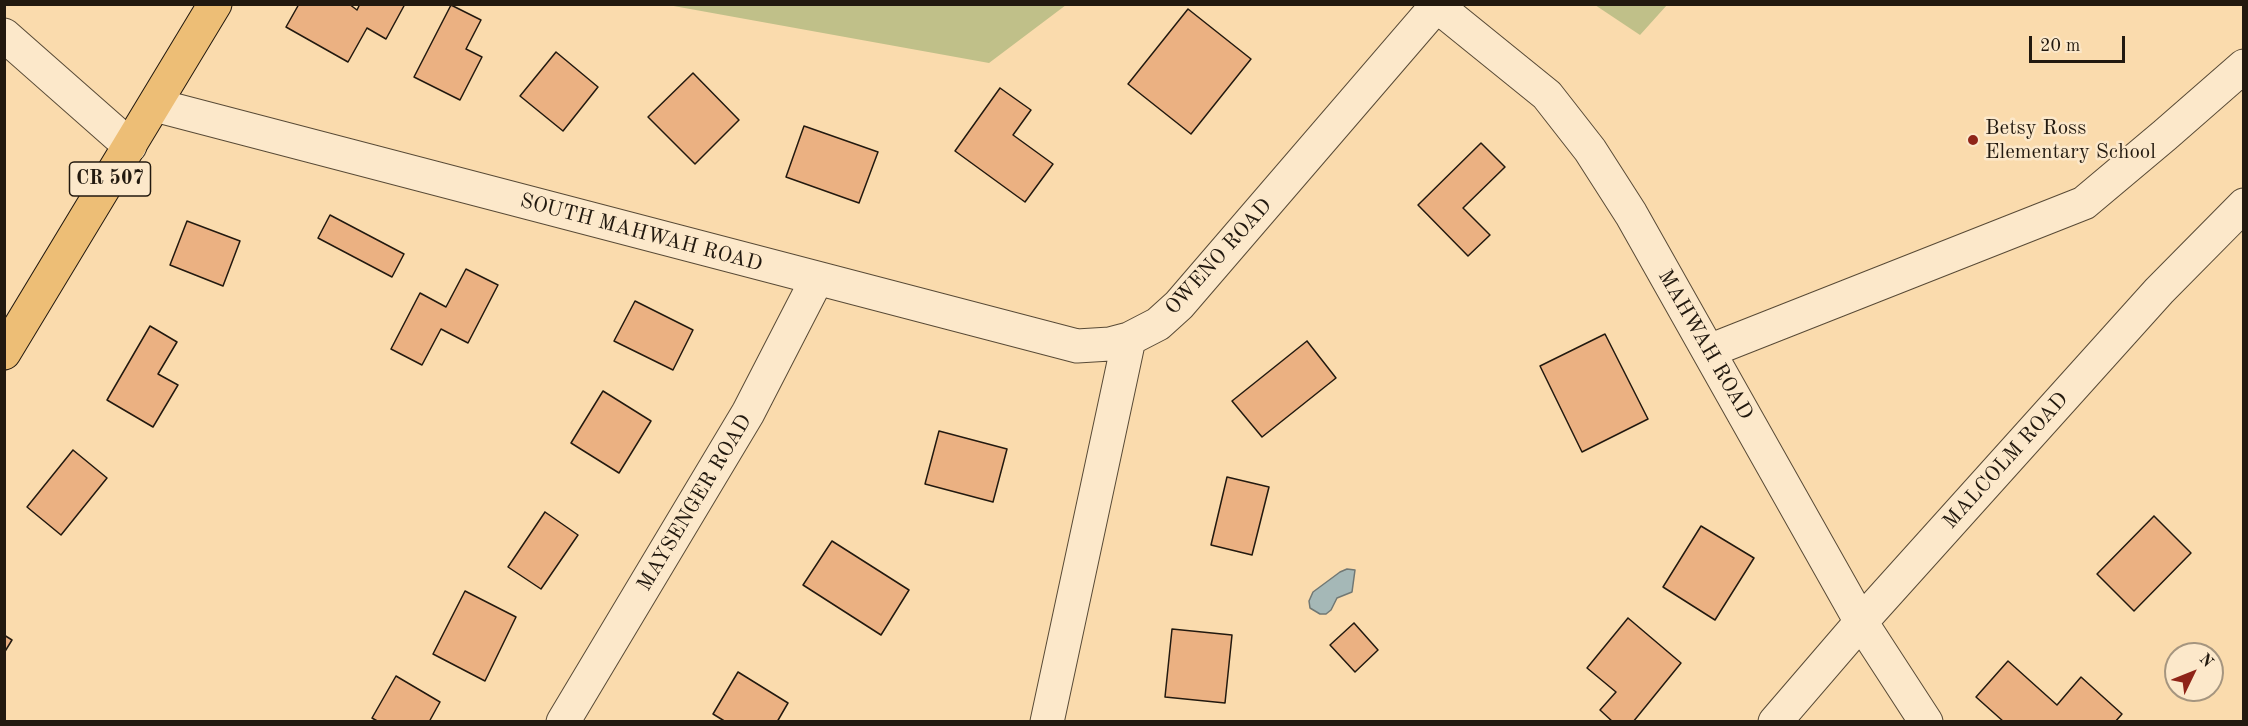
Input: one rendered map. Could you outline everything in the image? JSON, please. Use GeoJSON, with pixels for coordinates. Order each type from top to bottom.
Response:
{"type":"FeatureCollection","features":[{"type":"Feature","properties":{"kind":"main road","name":"CR 507"},"geometry":{"type":"LineString","coordinates":[[4,353],[215,4]]}},
{"type":"Feature","properties":{"kind":"street","name":"OWENO ROAD"},"geometry":{"type":"LineString","coordinates":[[1129,339],[1158,324],[1179,305],[1438,5]]}},
{"type":"Feature","properties":{"kind":"street","name":"MAHWAH ROAD"},"geometry":{"type":"LineString","coordinates":[[1438,5],[1547,95],[1590,150],[1619,195],[1709,351],[1861,621],[1926,722]]}},
{"type":"Feature","properties":{"kind":"street"},"geometry":{"type":"LineString","coordinates":[[4,35],[130,146]]}},
{"type":"Feature","properties":{"kind":"street"},"geometry":{"type":"LineString","coordinates":[[1709,351],[2084,203],[2244,66]]}},
{"type":"Feature","properties":{"kind":"street","name":"SOUTH MAHWAH ROAD"},"geometry":{"type":"LineString","coordinates":[[155,105],[1077,346],[1110,344],[1129,339]]}},
{"type":"Feature","properties":{"kind":"street","name":"MALCOLM ROAD"},"geometry":{"type":"LineString","coordinates":[[1775,722],[1861,621],[2159,291],[2244,205]]}},
{"type":"Feature","properties":{"kind":"street","name":"MAYSENGER ROAD"},"geometry":{"type":"LineString","coordinates":[[563,722],[748,413],[817,279]]}},
{"type":"Feature","properties":{"kind":"street"},"geometry":{"type":"LineString","coordinates":[[1047,722],[1129,339]]}},
{"type":"Feature","properties":{"kind":"green space"},"geometry":{"type":"Polygon","coordinates":[[[1066,4],[989,63],[668,5],[1066,4]]]}},
{"type":"Feature","properties":{"kind":"green space"},"geometry":{"type":"Polygon","coordinates":[[[1595,5],[1667,5],[1640,35],[1595,5]]]}},
{"type":"Feature","properties":{"kind":"shaded area"},"geometry":{"type":"Polygon","coordinates":[[[1347,569],[1355,570],[1352,592],[1337,598],[1331,610],[1326,614],[1320,614],[1310,608],[1309,601],[1313,592],[1347,569]]]}},
{"type":"Feature","properties":{"kind":"building"},"geometry":{"type":"Polygon","coordinates":[[[299,4],[349,4],[357,10],[360,4],[405,4],[386,39],[367,28],[348,62],[286,27],[299,4]]]}},
{"type":"Feature","properties":{"kind":"building"},"geometry":{"type":"Polygon","coordinates":[[[451,5],[481,20],[466,49],[482,57],[460,100],[414,77],[451,5]]]}},
{"type":"Feature","properties":{"kind":"building"},"geometry":{"type":"Polygon","coordinates":[[[1188,9],[1251,59],[1191,134],[1128,84],[1188,9]]]}},
{"type":"Feature","properties":{"kind":"building"},"geometry":{"type":"Polygon","coordinates":[[[556,52],[598,87],[563,131],[520,96],[556,52]]]}},
{"type":"Feature","properties":{"kind":"building"},"geometry":{"type":"Polygon","coordinates":[[[693,73],[739,120],[695,164],[648,117],[693,73]]]}},
{"type":"Feature","properties":{"kind":"building"},"geometry":{"type":"Polygon","coordinates":[[[1000,88],[1031,110],[1013,135],[1053,164],[1025,202],[955,151],[1000,88]]]}},
{"type":"Feature","properties":{"kind":"building"},"geometry":{"type":"Polygon","coordinates":[[[804,126],[878,152],[859,203],[786,177],[804,126]]]}},
{"type":"Feature","properties":{"kind":"building"},"geometry":{"type":"Polygon","coordinates":[[[1481,143],[1505,167],[1463,208],[1490,235],[1468,256],[1418,205],[1481,143]]]}},
{"type":"Feature","properties":{"kind":"building"},"geometry":{"type":"Polygon","coordinates":[[[330,215],[404,254],[392,277],[318,238],[330,215]]]}},
{"type":"Feature","properties":{"kind":"building"},"geometry":{"type":"Polygon","coordinates":[[[187,221],[240,241],[223,286],[170,265],[187,221]]]}},
{"type":"Feature","properties":{"kind":"building"},"geometry":{"type":"Polygon","coordinates":[[[466,269],[498,285],[468,343],[441,329],[422,365],[391,349],[420,293],[446,307],[466,269]]]}},
{"type":"Feature","properties":{"kind":"building"},"geometry":{"type":"Polygon","coordinates":[[[635,301],[693,330],[673,370],[614,341],[635,301]]]}},
{"type":"Feature","properties":{"kind":"building"},"geometry":{"type":"Polygon","coordinates":[[[150,326],[177,342],[158,374],[178,385],[153,427],[107,400],[150,326]]]}},
{"type":"Feature","properties":{"kind":"building"},"geometry":{"type":"Polygon","coordinates":[[[1605,334],[1648,419],[1582,452],[1540,366],[1605,334]]]}},
{"type":"Feature","properties":{"kind":"building"},"geometry":{"type":"Polygon","coordinates":[[[1307,341],[1336,378],[1262,437],[1232,401],[1307,341]]]}},
{"type":"Feature","properties":{"kind":"building"},"geometry":{"type":"Polygon","coordinates":[[[603,391],[651,421],[619,473],[571,443],[603,391]]]}},
{"type":"Feature","properties":{"kind":"building"},"geometry":{"type":"Polygon","coordinates":[[[939,431],[1007,449],[993,502],[925,484],[939,431]]]}},
{"type":"Feature","properties":{"kind":"building"},"geometry":{"type":"Polygon","coordinates":[[[73,450],[107,478],[61,535],[27,507],[73,450]]]}},
{"type":"Feature","properties":{"kind":"building"},"geometry":{"type":"Polygon","coordinates":[[[1227,477],[1269,487],[1252,555],[1211,545],[1227,477]]]}},
{"type":"Feature","properties":{"kind":"building"},"geometry":{"type":"Polygon","coordinates":[[[545,512],[578,535],[541,589],[508,567],[545,512]]]}},
{"type":"Feature","properties":{"kind":"building"},"geometry":{"type":"Polygon","coordinates":[[[2154,516],[2191,553],[2134,611],[2097,574],[2154,516]]]}},
{"type":"Feature","properties":{"kind":"building"},"geometry":{"type":"Polygon","coordinates":[[[1701,526],[1754,558],[1715,620],[1663,587],[1701,526]]]}},
{"type":"Feature","properties":{"kind":"building"},"geometry":{"type":"Polygon","coordinates":[[[832,541],[909,590],[881,635],[803,585],[832,541]]]}},
{"type":"Feature","properties":{"kind":"building"},"geometry":{"type":"Polygon","coordinates":[[[465,591],[516,617],[485,681],[433,654],[465,591]]]}},
{"type":"Feature","properties":{"kind":"building"},"geometry":{"type":"Polygon","coordinates":[[[1628,618],[1681,663],[1633,722],[1613,722],[1600,710],[1616,692],[1587,668],[1628,618]]]}},
{"type":"Feature","properties":{"kind":"building"},"geometry":{"type":"Polygon","coordinates":[[[1354,623],[1378,650],[1355,672],[1330,645],[1354,623]]]}},
{"type":"Feature","properties":{"kind":"building"},"geometry":{"type":"Polygon","coordinates":[[[1172,629],[1232,635],[1225,703],[1165,697],[1172,629]]]}},
{"type":"Feature","properties":{"kind":"building"},"geometry":{"type":"Polygon","coordinates":[[[4,635],[12,640],[4,653],[4,635]]]}},
{"type":"Feature","properties":{"kind":"building"},"geometry":{"type":"Polygon","coordinates":[[[2008,661],[2057,705],[2081,677],[2122,714],[2115,722],[2004,722],[1976,697],[2008,661]]]}},
{"type":"Feature","properties":{"kind":"building"},"geometry":{"type":"Polygon","coordinates":[[[738,672],[788,703],[777,722],[726,722],[713,714],[738,672]]]}},
{"type":"Feature","properties":{"kind":"building"},"geometry":{"type":"Polygon","coordinates":[[[396,676],[440,702],[429,722],[379,722],[372,718],[396,676]]]}},
{"type":"Feature","properties":{"kind":"place","name":"Betsy Ross Elementary School"},"geometry":{"type":"Point","coordinates":[1973,140]}}]}
